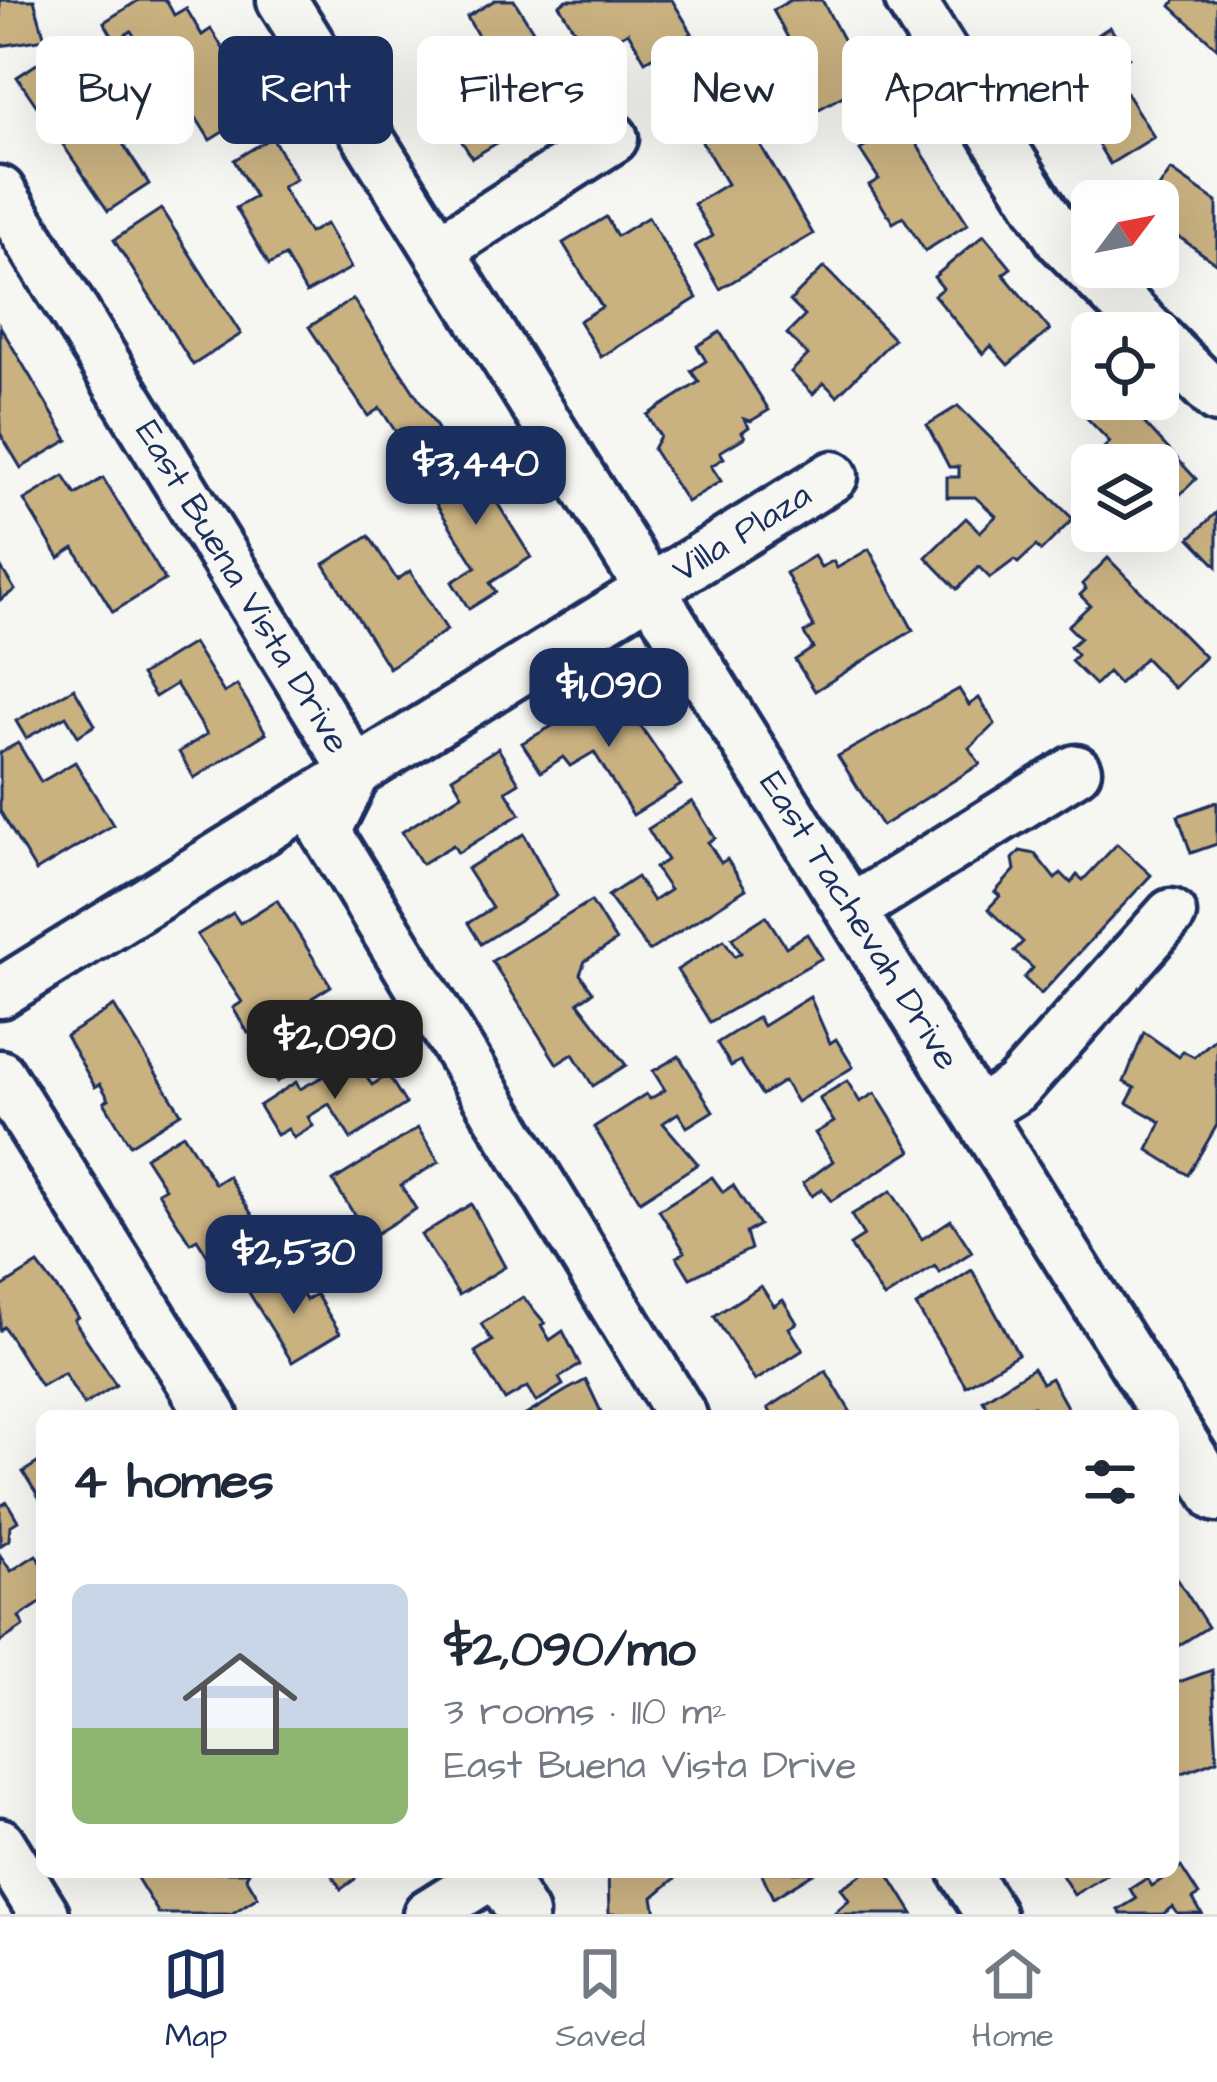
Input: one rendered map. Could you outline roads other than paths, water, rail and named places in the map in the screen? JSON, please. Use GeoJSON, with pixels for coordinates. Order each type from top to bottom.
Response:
{"type":"FeatureCollection","features":[{"type":"Feature","properties":{"kind":"street","name":"East Tachevah Drive"},"geometry":{"type":"LineString","coordinates":[[282,0],[980,1111],[1160,1410]]}},
{"type":"Feature","properties":{"kind":"street"},"geometry":{"type":"LineString","coordinates":[[910,0],[1061,240],[1132,312]]}},
{"type":"Feature","properties":{"kind":"street"},"geometry":{"type":"LineString","coordinates":[[440,249],[604,144]]}},
{"type":"Feature","properties":{"kind":"street","name":"East Buena Vista Drive"},"geometry":{"type":"LineString","coordinates":[[0,191],[356,772],[326,832],[678,1410]]}},
{"type":"Feature","properties":{"kind":"street"},"geometry":{"type":"LineString","coordinates":[[1179,360],[1217,398]]}},
{"type":"Feature","properties":{"kind":"street","name":"Villa Plaza"},"geometry":{"type":"LineString","coordinates":[[1,992],[833,476]]}},
{"type":"Feature","properties":{"kind":"street"},"geometry":{"type":"LineString","coordinates":[[851,910],[1076,770]]}},
{"type":"Feature","properties":{"kind":"street"},"geometry":{"type":"LineString","coordinates":[[980,1111],[1016,1088],[1171,914]]}},
{"type":"Feature","properties":{"kind":"street"},"geometry":{"type":"LineString","coordinates":[[0,1075],[209,1410]]}},
{"type":"Feature","properties":{"kind":"street","name":"East Tachevah Drive"},"geometry":{"type":"LineString","coordinates":[[1179,1441],[1217,1497]]}},
{"type":"Feature","properties":{"kind":"street"},"geometry":{"type":"LineString","coordinates":[[0,1844],[44,1914]]}},
{"type":"Feature","properties":{"kind":"street"},"geometry":{"type":"LineString","coordinates":[[428,1914],[486,1878]]}},
{"type":"Feature","properties":{"kind":"street"},"geometry":{"type":"LineString","coordinates":[[500,1878],[524,1914]]}},
{"type":"Feature","properties":{"kind":"street"},"geometry":{"type":"LineString","coordinates":[[968,1878],[990,1914]]}}]}
